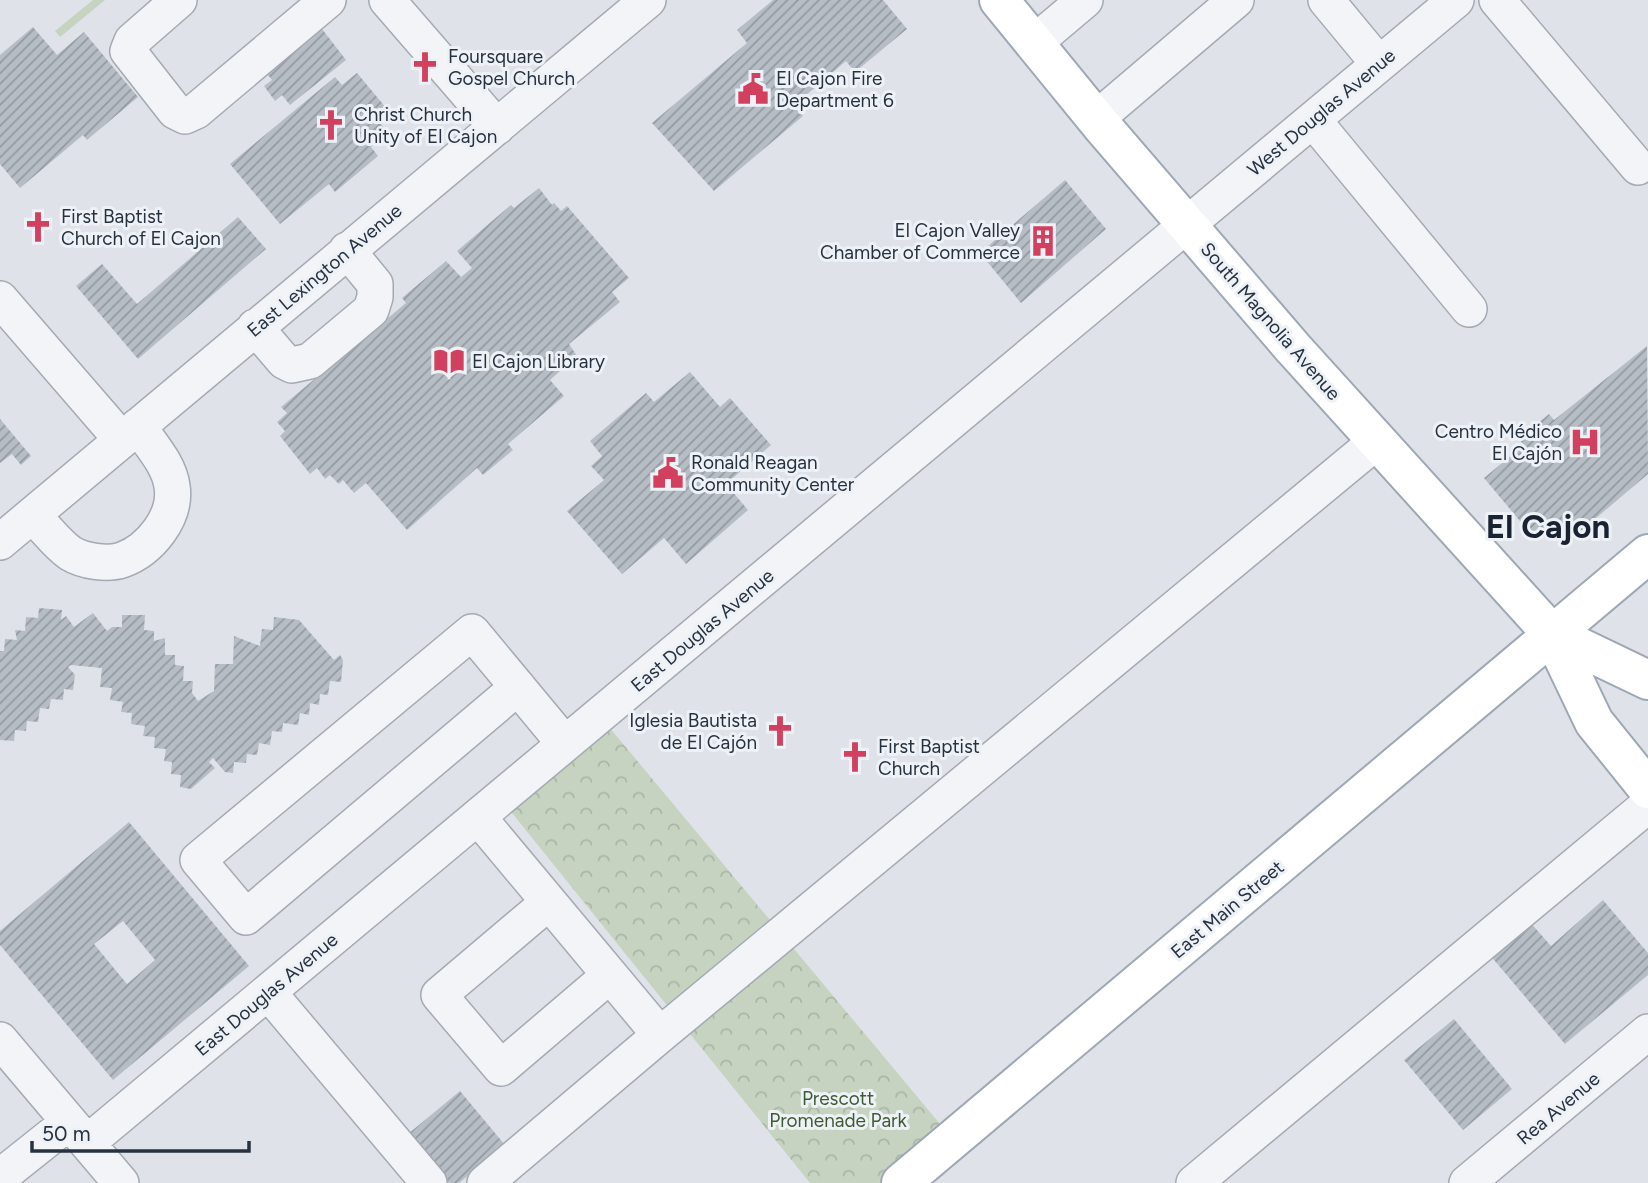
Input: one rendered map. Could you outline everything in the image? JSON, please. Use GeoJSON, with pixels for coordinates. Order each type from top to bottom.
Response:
{"type":"FeatureCollection","features":[{"type":"Feature","properties":{"kind":"main road","name":"South Magnolia Avenue"},"geometry":{"type":"LineString","coordinates":[[999,0],[1096,119],[1293,348],[1552,634]]}},
{"type":"Feature","properties":{"kind":"main road","name":"East Main Street"},"geometry":{"type":"LineString","coordinates":[[901,1183],[1648,554]]}},
{"type":"Feature","properties":{"kind":"main road"},"geometry":{"type":"LineString","coordinates":[[1552,634],[1648,680]]}},
{"type":"Feature","properties":{"kind":"main road"},"geometry":{"type":"LineString","coordinates":[[1552,634],[1594,722],[1648,789]]}},
{"type":"Feature","properties":{"kind":"street"},"geometry":{"type":"LineString","coordinates":[[179,0],[132,41],[128,51],[176,111],[185,116],[196,111],[328,0]]}},
{"type":"Feature","properties":{"kind":"street"},"geometry":{"type":"LineString","coordinates":[[387,0],[498,127]]}},
{"type":"Feature","properties":{"kind":"street","name":"East Lexington Avenue"},"geometry":{"type":"LineString","coordinates":[[0,542],[648,0]]}},
{"type":"Feature","properties":{"kind":"street"},"geometry":{"type":"LineString","coordinates":[[1034,43],[1086,0]]}},
{"type":"Feature","properties":{"kind":"street"},"geometry":{"type":"LineString","coordinates":[[1096,119],[1236,0]]}},
{"type":"Feature","properties":{"kind":"street","name":"West Douglas Avenue"},"geometry":{"type":"LineString","coordinates":[[1186,224],[1456,0]]}},
{"type":"Feature","properties":{"kind":"street"},"geometry":{"type":"LineString","coordinates":[[1497,0],[1638,167]]}},
{"type":"Feature","properties":{"kind":"street"},"geometry":{"type":"LineString","coordinates":[[1342,6],[1380,64]]}},
{"type":"Feature","properties":{"kind":"street"},"geometry":{"type":"LineString","coordinates":[[1313,120],[1469,309]]}},
{"type":"Feature","properties":{"kind":"street","name":"East Douglas Avenue"},"geometry":{"type":"LineString","coordinates":[[0,1178],[78,1133],[268,992],[1186,224]]}},
{"type":"Feature","properties":{"kind":"street"},"geometry":{"type":"LineString","coordinates":[[255,327],[284,361],[292,365],[310,361],[321,353],[371,310],[375,297],[375,284],[347,250]]}},
{"type":"Feature","properties":{"kind":"street"},"geometry":{"type":"LineString","coordinates":[[0,299],[130,433],[166,466],[173,487],[169,516],[153,540],[121,560],[95,562],[70,553],[32,514]]}},
{"type":"Feature","properties":{"kind":"street"},"geometry":{"type":"LineString","coordinates":[[485,1183],[1377,441]]}},
{"type":"Feature","properties":{"kind":"street"},"geometry":{"type":"LineString","coordinates":[[518,687],[246,916],[198,860],[472,632],[518,687],[565,744]]}},
{"type":"Feature","properties":{"kind":"street"},"geometry":{"type":"LineString","coordinates":[[1194,1183],[1648,805]]}},
{"type":"Feature","properties":{"kind":"street"},"geometry":{"type":"LineString","coordinates":[[478,817],[660,1035]]}},
{"type":"Feature","properties":{"kind":"street"},"geometry":{"type":"LineString","coordinates":[[549,902],[439,995],[501,1068],[610,975]]}},
{"type":"Feature","properties":{"kind":"street"},"geometry":{"type":"LineString","coordinates":[[268,992],[429,1183]]}},
{"type":"Feature","properties":{"kind":"street","name":"Rea Avenue"},"geometry":{"type":"LineString","coordinates":[[1487,1177],[1648,1032]]}},
{"type":"Feature","properties":{"kind":"street"},"geometry":{"type":"LineString","coordinates":[[0,1040],[121,1183]]}},
{"type":"Feature","properties":{"kind":"green space"},"geometry":{"type":"Polygon","coordinates":[[[93,0],[105,0],[60,37],[55,31],[93,0]]]}},
{"type":"Feature","properties":{"kind":"green space","name":"Prescott Promenade Park"},"geometry":{"type":"Polygon","coordinates":[[[599,715],[945,1130],[882,1183],[810,1183],[500,798],[599,715]]]}},
{"type":"Feature","properties":{"kind":"building","name":"El Cajon Fire Department 6"},"geometry":{"type":"Polygon","coordinates":[[[773,0],[883,0],[907,29],[855,72],[846,61],[793,106],[803,116],[714,191],[652,123],[747,43],[737,30],[773,0]]]}},
{"type":"Feature","properties":{"kind":"building"},"geometry":{"type":"Polygon","coordinates":[[[319,25],[346,60],[290,105],[282,95],[275,101],[264,86],[272,80],[264,70],[319,25]]]}},
{"type":"Feature","properties":{"kind":"building"},"geometry":{"type":"Polygon","coordinates":[[[33,27],[57,55],[84,32],[138,97],[87,140],[83,135],[20,188],[0,164],[0,55],[33,27]]]}},
{"type":"Feature","properties":{"kind":"building"},"geometry":{"type":"Polygon","coordinates":[[[357,73],[392,115],[381,124],[388,133],[371,147],[378,156],[335,192],[329,184],[280,224],[230,164],[335,77],[342,85],[357,73]]]}},
{"type":"Feature","properties":{"kind":"building","name":"El Cajon Valley Chamber of Commerce"},"geometry":{"type":"Polygon","coordinates":[[[1065,180],[1106,229],[1021,303],[980,253],[1065,180]]]}},
{"type":"Feature","properties":{"kind":"building","name":"El Cajon Library"},"geometry":{"type":"Polygon","coordinates":[[[539,188],[552,205],[554,203],[561,211],[567,206],[629,278],[612,292],[620,302],[569,344],[577,356],[550,380],[564,396],[508,444],[513,450],[483,475],[477,468],[407,530],[366,483],[354,493],[343,480],[339,484],[330,475],[325,479],[317,468],[310,474],[280,436],[285,431],[277,422],[287,413],[281,407],[406,303],[402,298],[446,261],[461,277],[472,268],[457,251],[511,205],[514,208],[539,188]]]}},
{"type":"Feature","properties":{"kind":"building"},"geometry":{"type":"Polygon","coordinates":[[[238,217],[266,249],[138,359],[76,286],[102,264],[137,304],[238,217]]]}},
{"type":"Feature","properties":{"kind":"building","name":"Centro Médico El Cajón"},"geometry":{"type":"Polygon","coordinates":[[[1647,346],[1648,474],[1569,541],[1554,523],[1535,539],[1484,478],[1524,445],[1519,439],[1549,414],[1554,420],[1647,346]]]}},
{"type":"Feature","properties":{"kind":"building","name":"Ronald Reagan Community Center"},"geometry":{"type":"Polygon","coordinates":[[[690,372],[720,407],[730,398],[771,445],[726,484],[748,510],[686,564],[664,538],[622,574],[567,511],[604,480],[591,466],[602,456],[590,441],[646,393],[654,402],[690,372]]]}},
{"type":"Feature","properties":{"kind":"building"},"geometry":{"type":"Polygon","coordinates":[[[0,419],[31,456],[21,465],[12,454],[0,463],[0,419]]]}},
{"type":"Feature","properties":{"kind":"building"},"geometry":{"type":"Polygon","coordinates":[[[39,608],[62,610],[61,620],[66,616],[74,627],[93,613],[107,631],[112,627],[122,627],[122,615],[145,615],[144,630],[154,631],[154,641],[165,638],[165,655],[175,655],[175,665],[184,666],[183,681],[193,681],[192,693],[198,701],[214,691],[215,664],[233,664],[234,636],[260,646],[262,629],[273,630],[274,617],[299,620],[334,660],[340,655],[343,660],[341,682],[330,681],[328,695],[320,694],[319,705],[310,703],[309,715],[300,713],[298,725],[283,723],[282,732],[272,731],[270,745],[259,743],[257,755],[247,754],[246,763],[234,762],[233,773],[225,772],[213,758],[209,762],[215,768],[191,789],[180,787],[181,775],[171,774],[172,762],[164,761],[166,749],[154,748],[155,737],[143,736],[145,726],[131,724],[132,713],[121,712],[123,702],[110,700],[112,688],[100,687],[102,668],[68,667],[75,675],[73,690],[64,689],[63,700],[51,699],[49,709],[40,708],[38,722],[27,721],[26,731],[15,730],[14,741],[0,740],[0,651],[4,651],[5,639],[17,640],[15,630],[25,631],[26,617],[38,618],[39,608]]]}},
{"type":"Feature","properties":{"kind":"building"},"geometry":{"type":"Polygon","coordinates":[[[129,822],[249,966],[113,1080],[0,945],[0,931],[129,822]],[[123,921],[94,944],[127,984],[155,960],[123,921]]]}},
{"type":"Feature","properties":{"kind":"building"},"geometry":{"type":"Polygon","coordinates":[[[1603,900],[1648,953],[1648,975],[1565,1044],[1489,954],[1529,921],[1551,946],[1603,900]]]}},
{"type":"Feature","properties":{"kind":"building"},"geometry":{"type":"Polygon","coordinates":[[[1454,1019],[1512,1089],[1463,1130],[1404,1060],[1454,1019]]]}},
{"type":"Feature","properties":{"kind":"building"},"geometry":{"type":"Polygon","coordinates":[[[460,1091],[505,1145],[459,1183],[449,1183],[408,1134],[460,1091]]]}},
{"type":"Feature","properties":{"kind":"place","name":"Foursquare Gospel Church"},"geometry":{"type":"Point","coordinates":[425,67]}},
{"type":"Feature","properties":{"kind":"place","name":"El Cajon Fire Department 6"},"geometry":{"type":"Point","coordinates":[753,89]}},
{"type":"Feature","properties":{"kind":"place","name":"Christ Church Unity of El Cajon"},"geometry":{"type":"Point","coordinates":[331,125]}},
{"type":"Feature","properties":{"kind":"place","name":"First Baptist Church of El Cajon"},"geometry":{"type":"Point","coordinates":[38,227]}},
{"type":"Feature","properties":{"kind":"place","name":"El Cajon Valley Chamber of Commerce"},"geometry":{"type":"Point","coordinates":[1043,241]}},
{"type":"Feature","properties":{"kind":"place","name":"El Cajon Library"},"geometry":{"type":"Point","coordinates":[449,361]}},
{"type":"Feature","properties":{"kind":"place","name":"Centro Médico El Cajón"},"geometry":{"type":"Point","coordinates":[1585,442]}},
{"type":"Feature","properties":{"kind":"place","name":"Ronald Reagan Community Center"},"geometry":{"type":"Point","coordinates":[668,473]}},
{"type":"Feature","properties":{"kind":"place","name":"Iglesia Bautista de El Cajón"},"geometry":{"type":"Point","coordinates":[780,731]}},
{"type":"Feature","properties":{"kind":"place","name":"First Baptist Church"},"geometry":{"type":"Point","coordinates":[855,757]}},
{"type":"Feature","properties":{"kind":"district","name":"El Cajon"},"geometry":{"type":"Point","coordinates":[1548,526]}}]}
